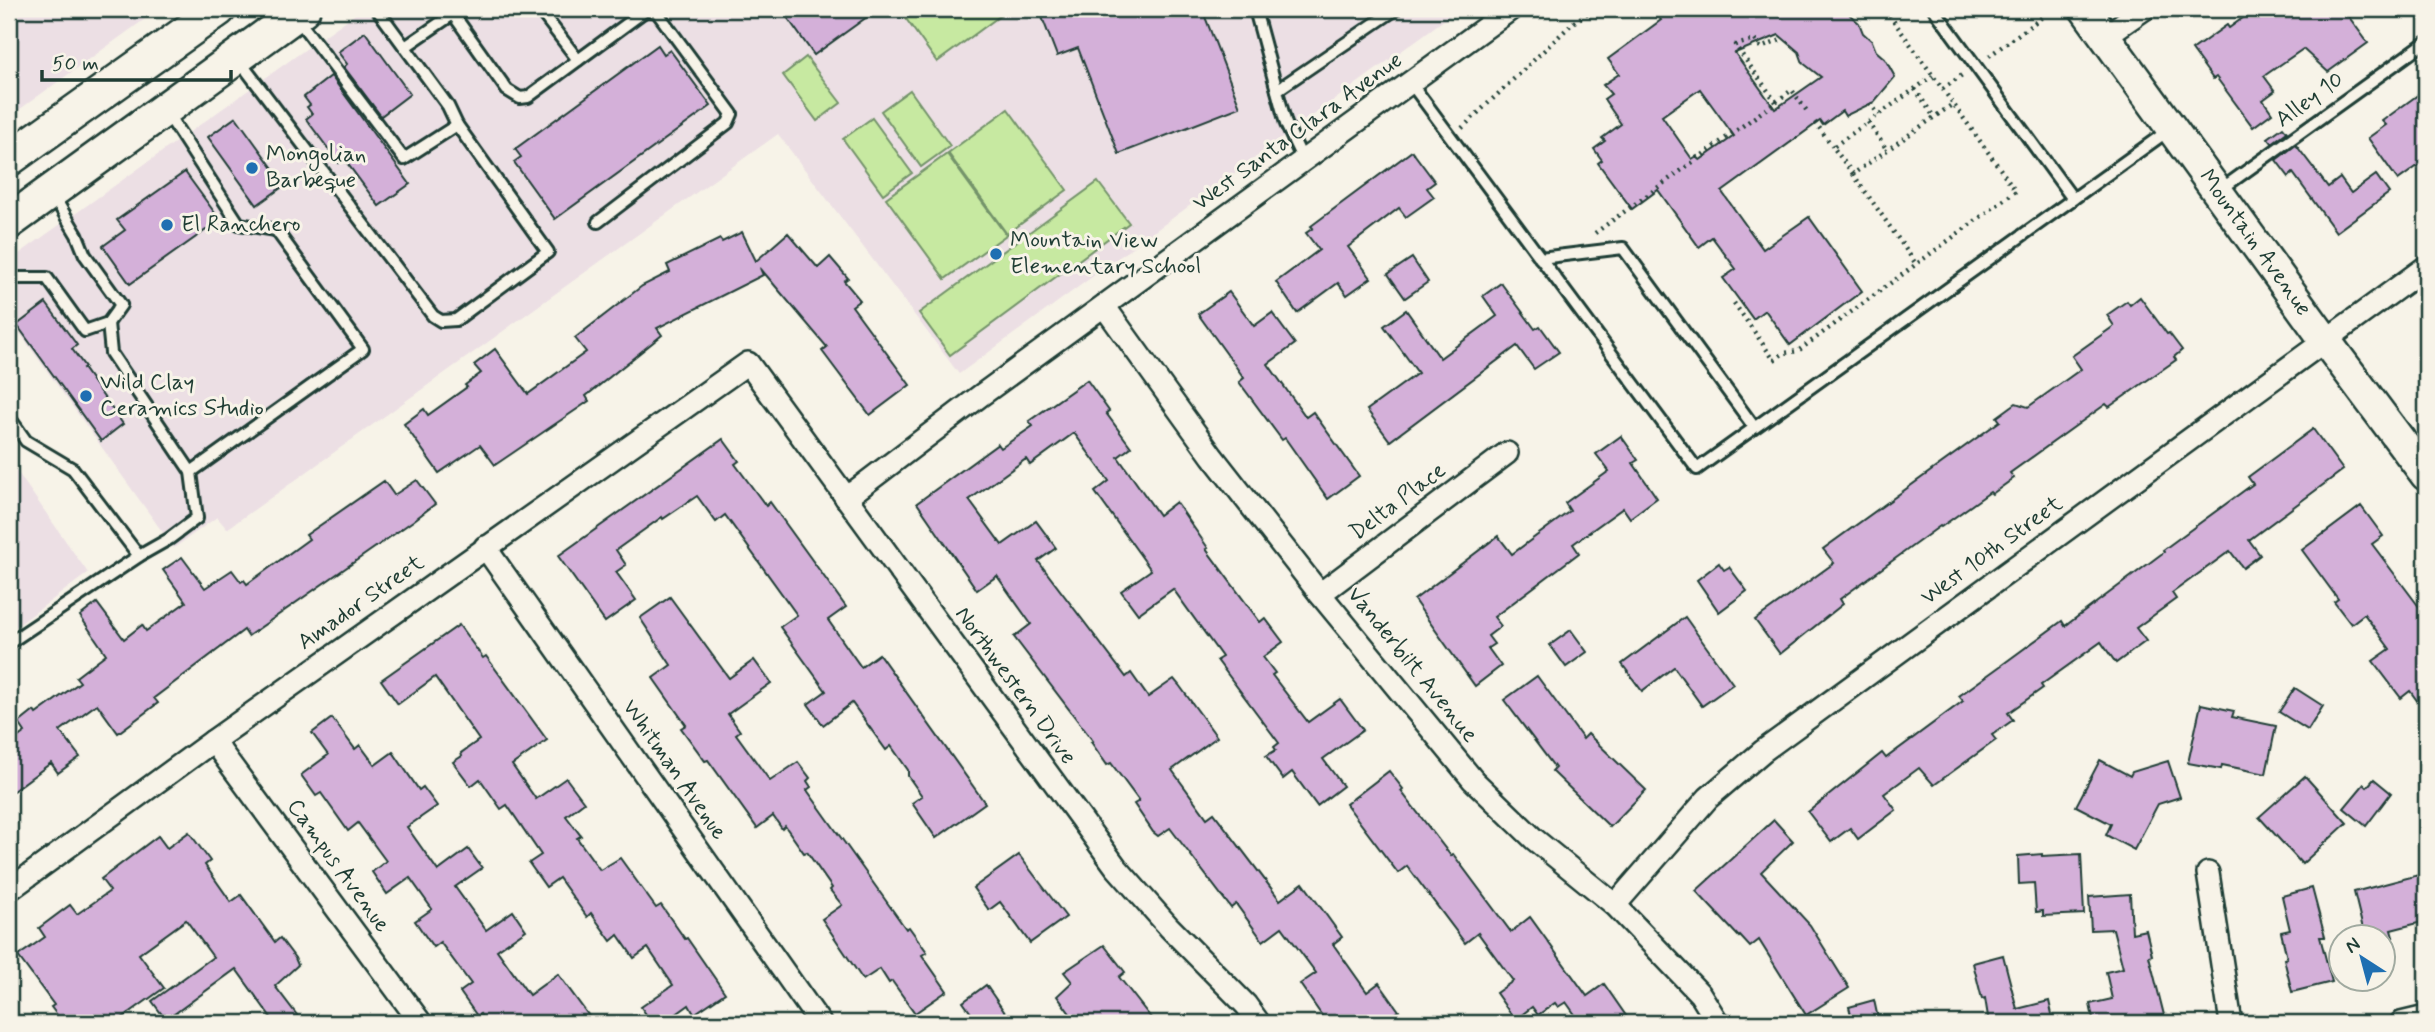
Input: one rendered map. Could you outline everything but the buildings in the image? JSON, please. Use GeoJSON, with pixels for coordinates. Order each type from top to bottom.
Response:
{"type":"FeatureCollection","features":[{"type":"Feature","properties":{"kind":"main road"},"geometry":{"type":"LineString","coordinates":[[9,159],[219,9]]}},
{"type":"Feature","properties":{"kind":"main road","name":"Mountain Avenue"},"geometry":{"type":"LineString","coordinates":[[2085,9],[2426,475]]}},
{"type":"Feature","properties":{"kind":"main road"},"geometry":{"type":"LineString","coordinates":[[9,222],[299,12]]}},
{"type":"Feature","properties":{"kind":"street"},"geometry":{"type":"LineString","coordinates":[[2105,36],[2144,9]]}},
{"type":"Feature","properties":{"kind":"street","name":"West Santa Clara Avenue"},"geometry":{"type":"LineString","coordinates":[[846,498],[1410,82],[1496,13]]}},
{"type":"Feature","properties":{"kind":"street","name":"West 10th Street"},"geometry":{"type":"LineString","coordinates":[[1615,905],[1707,798],[1763,751],[2426,267]]}},
{"type":"Feature","properties":{"kind":"street","name":"Vanderbilt Avenue"},"geometry":{"type":"LineString","coordinates":[[1104,306],[1212,456],[1320,594],[1473,780],[1534,839],[1615,905],[1700,994],[1718,1023]]}},
{"type":"Feature","properties":{"kind":"street","name":"Northwestern Drive"},"geometry":{"type":"LineString","coordinates":[[748,363],[1116,867],[1169,927],[1247,1006],[1259,1023]]}},
{"type":"Feature","properties":{"kind":"street","name":"Amador Street"},"geometry":{"type":"LineString","coordinates":[[9,890],[485,547],[748,363]]}},
{"type":"Feature","properties":{"kind":"street","name":"Delta Place"},"geometry":{"type":"LineString","coordinates":[[1320,594],[1507,453]]}},
{"type":"Feature","properties":{"kind":"street","name":"Whitman Avenue"},"geometry":{"type":"LineString","coordinates":[[485,547],[820,1023]]}},
{"type":"Feature","properties":{"kind":"street","name":"Campus Avenue"},"geometry":{"type":"LineString","coordinates":[[213,741],[421,1023]]}},
{"type":"Feature","properties":{"kind":"street"},"geometry":{"type":"LineString","coordinates":[[2208,873],[2231,1023]]}},
{"type":"Feature","properties":{"kind":"street"},"geometry":{"type":"LineString","coordinates":[[2401,1023],[2426,1017]]}},
{"type":"Feature","properties":{"kind":"lane"},"geometry":{"type":"LineString","coordinates":[[236,57],[433,316],[441,321],[456,320],[548,252],[457,125],[448,106],[377,9]]}},
{"type":"Feature","properties":{"kind":"lane"},"geometry":{"type":"LineString","coordinates":[[539,9],[578,60]]}},
{"type":"Feature","properties":{"kind":"lane"},"geometry":{"type":"LineString","coordinates":[[1260,9],[1257,17],[1286,124],[1303,160]]}},
{"type":"Feature","properties":{"kind":"lane"},"geometry":{"type":"LineString","coordinates":[[1277,90],[1396,9]]}},
{"type":"Feature","properties":{"kind":"lane"},"geometry":{"type":"LineString","coordinates":[[1934,9],[2073,199]]}},
{"type":"Feature","properties":{"kind":"lane"},"geometry":{"type":"LineString","coordinates":[[405,47],[454,10],[513,95],[528,97],[646,10],[657,12],[732,114],[728,123],[598,222]]}},
{"type":"Feature","properties":{"kind":"lane"},"geometry":{"type":"LineString","coordinates":[[299,12],[404,159],[457,125]]}},
{"type":"Feature","properties":{"kind":"lane","name":"Alley 10"},"geometry":{"type":"LineString","coordinates":[[2218,191],[2426,42]]}},
{"type":"Feature","properties":{"kind":"lane"},"geometry":{"type":"LineString","coordinates":[[1410,82],[1697,468],[2172,128]]}},
{"type":"Feature","properties":{"kind":"lane"},"geometry":{"type":"LineString","coordinates":[[164,109],[239,224],[276,230],[363,349],[191,472]]}},
{"type":"Feature","properties":{"kind":"lane"},"geometry":{"type":"LineString","coordinates":[[9,274],[13,278],[47,278],[85,331],[108,323],[121,305],[85,255],[77,235],[51,191]]}},
{"type":"Feature","properties":{"kind":"lane"},"geometry":{"type":"LineString","coordinates":[[1541,258],[1623,248],[1755,427]]}},
{"type":"Feature","properties":{"kind":"lane"},"geometry":{"type":"LineString","coordinates":[[9,643],[197,518],[191,472],[111,353],[108,323]]}},
{"type":"Feature","properties":{"kind":"lane"},"geometry":{"type":"LineString","coordinates":[[9,417],[26,441],[74,469],[139,556]]}},
{"type":"Feature","properties":{"kind":"path"},"geometry":{"type":"LineString","coordinates":[[1451,138],[1574,22],[1594,9]]}},
{"type":"Feature","properties":{"kind":"path"},"geometry":{"type":"LineString","coordinates":[[1734,303],[1774,360],[1784,353],[1798,351],[2016,191],[1885,9]]}},
{"type":"Feature","properties":{"kind":"path"},"geometry":{"type":"LineString","coordinates":[[1943,89],[2045,15]]}},
{"type":"Feature","properties":{"kind":"path"},"geometry":{"type":"LineString","coordinates":[[1776,102],[1735,45],[1755,40],[1761,48],[1781,40]]}},
{"type":"Feature","properties":{"kind":"path"},"geometry":{"type":"LineString","coordinates":[[1833,147],[1933,76]]}},
{"type":"Feature","properties":{"kind":"path"},"geometry":{"type":"LineString","coordinates":[[1915,89],[1934,117]]}},
{"type":"Feature","properties":{"kind":"path"},"geometry":{"type":"LineString","coordinates":[[1594,234],[1792,90],[1809,114]]}},
{"type":"Feature","properties":{"kind":"path"},"geometry":{"type":"LineString","coordinates":[[1870,103],[1879,115]]}},
{"type":"Feature","properties":{"kind":"path"},"geometry":{"type":"LineString","coordinates":[[1853,174],[1953,104]]}},
{"type":"Feature","properties":{"kind":"path"},"geometry":{"type":"LineString","coordinates":[[1815,122],[1916,264]]}},
{"type":"Feature","properties":{"kind":"path"},"geometry":{"type":"LineString","coordinates":[[1868,122],[1887,150]]}},
{"type":"Feature","properties":{"kind":"shaded area"},"geometry":{"type":"Polygon","coordinates":[[[9,9],[159,9],[9,117],[9,9]]]}},
{"type":"Feature","properties":{"kind":"shaded area"},"geometry":{"type":"Polygon","coordinates":[[[362,9],[1459,9],[959,374],[778,134],[227,529],[217,517],[174,548],[9,318],[9,261],[362,9]]]}},
{"type":"Feature","properties":{"kind":"shaded area"},"geometry":{"type":"Polygon","coordinates":[[[9,460],[88,573],[9,632],[9,460]]]}},
{"type":"Feature","properties":{"kind":"green space"},"geometry":{"type":"Polygon","coordinates":[[[899,9],[997,9],[1001,15],[937,62],[899,9]]]}},
{"type":"Feature","properties":{"kind":"green space"},"geometry":{"type":"Polygon","coordinates":[[[806,57],[841,103],[817,121],[783,75],[806,57]]]}},
{"type":"Feature","properties":{"kind":"green space"},"geometry":{"type":"Polygon","coordinates":[[[910,90],[950,146],[921,167],[881,111],[910,90]]]}},
{"type":"Feature","properties":{"kind":"green space"},"geometry":{"type":"Polygon","coordinates":[[[1008,109],[1067,190],[1007,234],[948,153],[1008,109]]]}},
{"type":"Feature","properties":{"kind":"green space"},"geometry":{"type":"Polygon","coordinates":[[[872,118],[912,173],[883,194],[843,139],[872,118]]]}},
{"type":"Feature","properties":{"kind":"green space"},"geometry":{"type":"Polygon","coordinates":[[[947,154],[1006,235],[945,279],[886,198],[947,154]]]}},
{"type":"Feature","properties":{"kind":"green space"},"geometry":{"type":"Polygon","coordinates":[[[1098,182],[1129,223],[950,355],[919,313],[1098,182]]]}},
{"type":"Feature","properties":{"kind":"place","name":"Mongolian Barbeque"},"geometry":{"type":"Point","coordinates":[252,168]}},
{"type":"Feature","properties":{"kind":"place","name":"El Ranchero"},"geometry":{"type":"Point","coordinates":[167,225]}},
{"type":"Feature","properties":{"kind":"place","name":"Mountain View Elementary School"},"geometry":{"type":"Point","coordinates":[996,254]}},
{"type":"Feature","properties":{"kind":"place","name":"Wild Clay Ceramics Studio"},"geometry":{"type":"Point","coordinates":[86,396]}}]}
